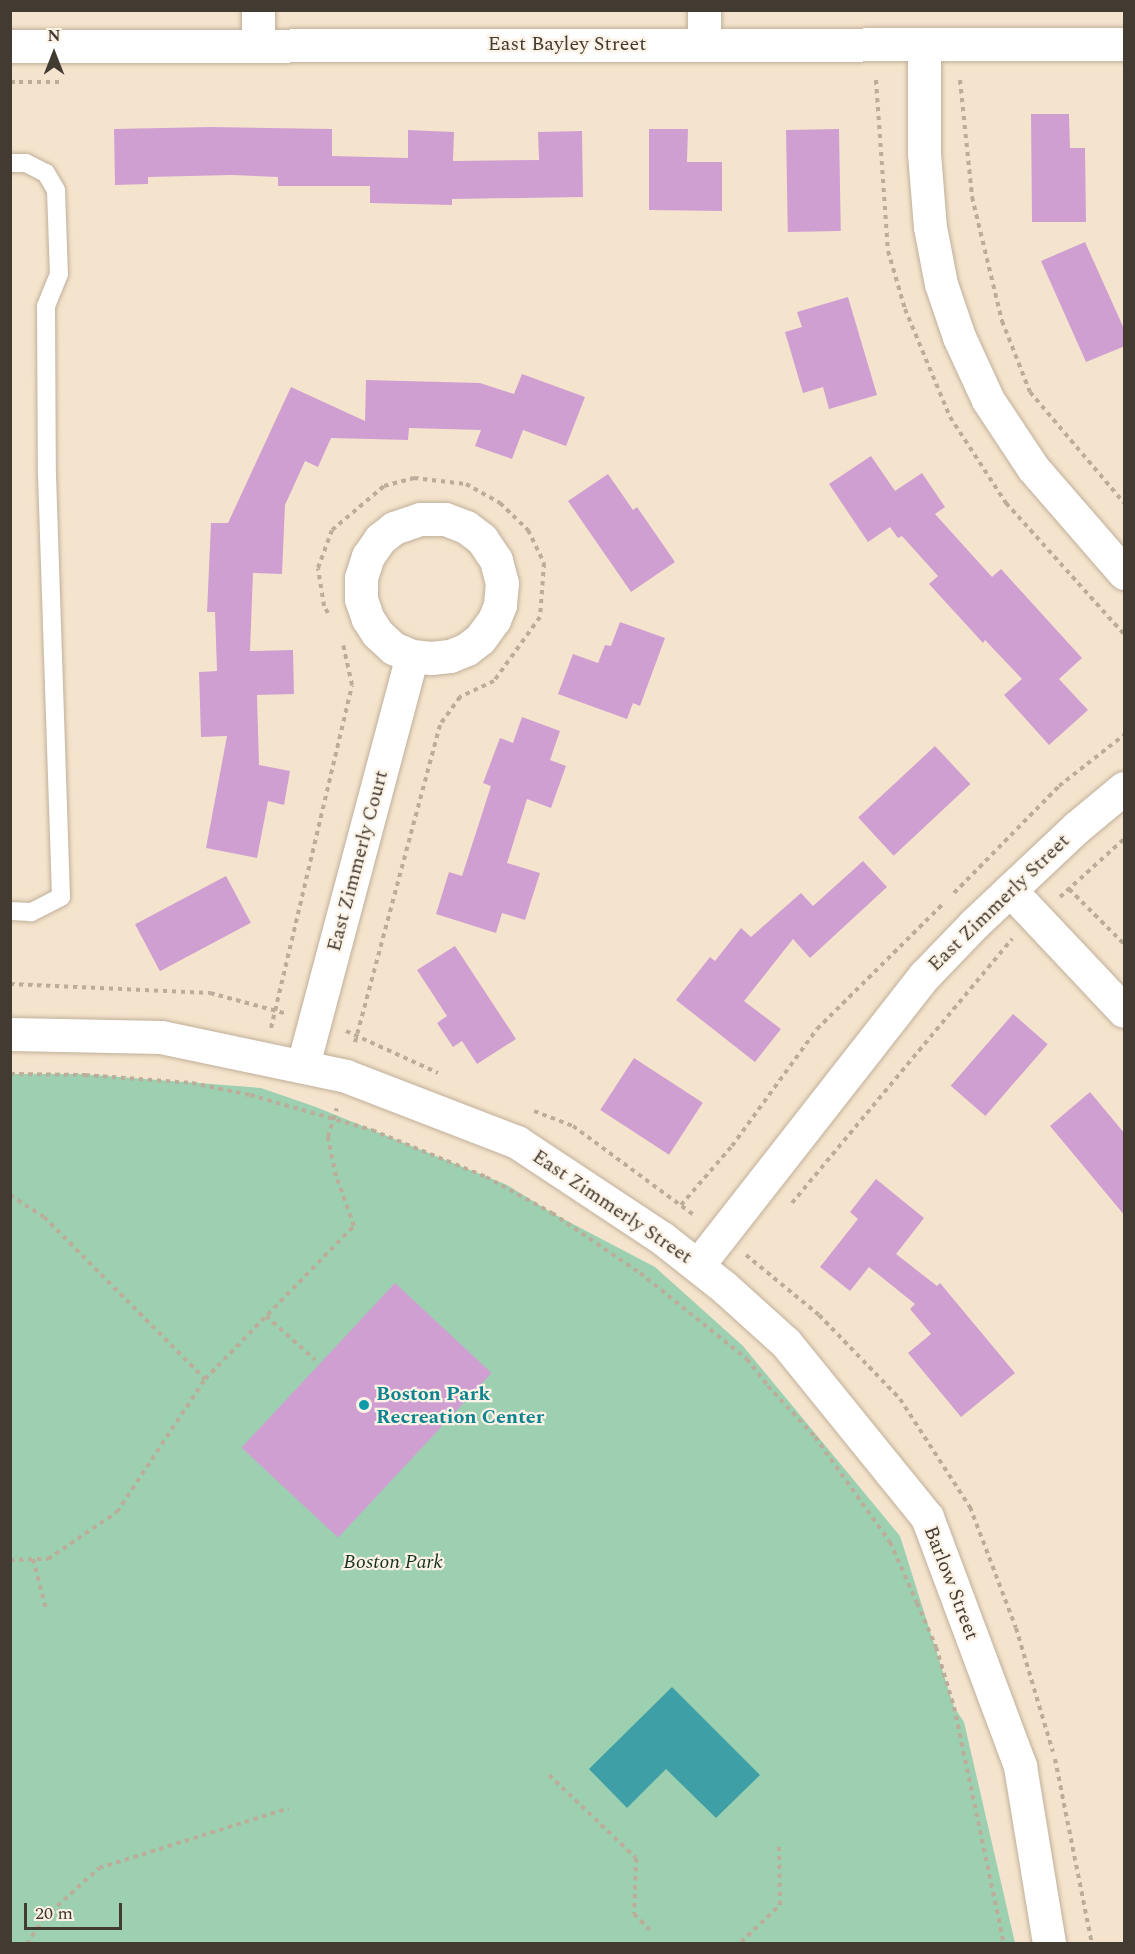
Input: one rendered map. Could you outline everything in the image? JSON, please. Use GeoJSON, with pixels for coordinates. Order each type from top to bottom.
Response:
{"type":"FeatureCollection","features":[{"type":"Feature","properties":{"kind":"street"},"geometry":{"type":"LineString","coordinates":[[258,10],[258,45]]}},
{"type":"Feature","properties":{"kind":"street"},"geometry":{"type":"LineString","coordinates":[[704,10],[704,44]]}},
{"type":"Feature","properties":{"kind":"street"},"geometry":{"type":"LineString","coordinates":[[924,44],[924,153],[930,227],[941,284],[958,337],[988,400],[1033,468],[1125,573]]}},
{"type":"Feature","properties":{"kind":"street","name":"East Bayley Street"},"geometry":{"type":"LineString","coordinates":[[10,46],[1125,44]]}},
{"type":"Feature","properties":{"kind":"street"},"geometry":{"type":"LineString","coordinates":[[420,519],[445,519],[466,527],[482,540],[496,560],[502,584],[500,605],[487,630],[467,649],[450,656],[431,658],[412,656],[393,648],[377,633],[368,619],[361,599],[361,578],[368,556],[380,540],[394,528],[420,519]]}},
{"type":"Feature","properties":{"kind":"street","name":"East Zimmerly Court"},"geometry":{"type":"LineString","coordinates":[[303,1065],[412,656]]}},
{"type":"Feature","properties":{"kind":"street","name":"East Zimmerly Street"},"geometry":{"type":"LineString","coordinates":[[10,1034],[161,1037],[303,1065],[346,1076],[517,1142],[662,1238],[698,1265],[719,1235],[924,976],[1077,827],[1125,788]]}},
{"type":"Feature","properties":{"kind":"street"},"geometry":{"type":"LineString","coordinates":[[1010,890],[1038,916],[1125,1011]]}},
{"type":"Feature","properties":{"kind":"street","name":"Barlow Street"},"geometry":{"type":"LineString","coordinates":[[698,1265],[786,1343],[927,1517],[1020,1766],[1049,1944]]}},
{"type":"Feature","properties":{"kind":"lane"},"geometry":{"type":"LineString","coordinates":[[10,163],[26,163],[46,173],[56,190],[59,274],[46,306],[47,475],[61,897],[31,912],[10,911]]}},
{"type":"Feature","properties":{"kind":"path"},"geometry":{"type":"LineString","coordinates":[[960,80],[972,197],[1002,321],[1030,392],[1125,503]]}},
{"type":"Feature","properties":{"kind":"path"},"geometry":{"type":"LineString","coordinates":[[786,1210],[1003,947],[1125,839]]}},
{"type":"Feature","properties":{"kind":"path"},"geometry":{"type":"LineString","coordinates":[[1069,889],[1125,944]]}},
{"type":"Feature","properties":{"kind":"path"},"geometry":{"type":"LineString","coordinates":[[10,984],[210,993],[350,1032],[440,1074]]}},
{"type":"Feature","properties":{"kind":"path"},"geometry":{"type":"LineString","coordinates":[[10,1074],[86,1075],[192,1083],[250,1095],[372,1130],[486,1177],[552,1213],[640,1273],[747,1359],[768,1386],[815,1437],[890,1542],[936,1647],[954,1707],[1004,1944]]}},
{"type":"Feature","properties":{"kind":"path"},"geometry":{"type":"LineString","coordinates":[[10,1560],[48,1558],[117,1512],[206,1379],[354,1226],[336,1176],[328,1137],[346,1076]]}},
{"type":"Feature","properties":{"kind":"path"},"geometry":{"type":"LineString","coordinates":[[528,1109],[573,1126],[749,1257],[819,1315],[900,1399],[970,1507],[1016,1628],[1060,1774],[1092,1944]]}},
{"type":"Feature","properties":{"kind":"path"},"geometry":{"type":"LineString","coordinates":[[10,1196],[44,1217],[206,1379]]}},
{"type":"Feature","properties":{"kind":"path"},"geometry":{"type":"LineString","coordinates":[[698,1319],[756,1247]]}},
{"type":"Feature","properties":{"kind":"path"},"geometry":{"type":"LineString","coordinates":[[266,1316],[315,1360]]}},
{"type":"Feature","properties":{"kind":"path"},"geometry":{"type":"LineString","coordinates":[[33,1559],[46,1609]]}},
{"type":"Feature","properties":{"kind":"path"},"geometry":{"type":"LineString","coordinates":[[549,1775],[636,1858],[634,1914],[653,1933]]}},
{"type":"Feature","properties":{"kind":"path"},"geometry":{"type":"LineString","coordinates":[[27,1944],[44,1918],[99,1868],[289,1808]]}},
{"type":"Feature","properties":{"kind":"path"},"geometry":{"type":"LineString","coordinates":[[741,1942],[780,1905],[778,1847]]}},
{"type":"Feature","properties":{"kind":"green space","name":"Boston Park"},"geometry":{"type":"Polygon","coordinates":[[[11,1074],[80,1074],[261,1088],[316,1107],[507,1185],[552,1213],[655,1267],[743,1346],[900,1536],[954,1707],[964,1722],[1015,1943],[11,1943],[11,1074]]]}},
{"type":"Feature","properties":{"kind":"water"},"geometry":{"type":"Polygon","coordinates":[[[672,1687],[760,1775],[716,1818],[666,1769],[627,1808],[589,1769],[672,1687]]]}},
{"type":"Feature","properties":{"kind":"building"},"geometry":{"type":"Polygon","coordinates":[[[1031,114],[1069,114],[1070,148],[1085,148],[1086,222],[1032,222],[1031,114]]]}},
{"type":"Feature","properties":{"kind":"building"},"geometry":{"type":"Polygon","coordinates":[[[211,127],[332,129],[332,156],[408,158],[408,130],[454,132],[453,161],[539,160],[538,132],[582,131],[583,197],[452,199],[452,205],[370,203],[370,186],[278,186],[278,177],[232,175],[148,177],[148,184],[115,185],[114,129],[211,127]]]}},
{"type":"Feature","properties":{"kind":"building"},"geometry":{"type":"Polygon","coordinates":[[[649,129],[688,129],[687,162],[722,162],[722,211],[649,210],[649,129]]]}},
{"type":"Feature","properties":{"kind":"building"},"geometry":{"type":"Polygon","coordinates":[[[839,129],[841,231],[788,232],[786,130],[839,129]]]}},
{"type":"Feature","properties":{"kind":"building"},"geometry":{"type":"Polygon","coordinates":[[[1085,242],[1125,331],[1125,346],[1086,362],[1041,261],[1085,242]]]}},
{"type":"Feature","properties":{"kind":"building"},"geometry":{"type":"Polygon","coordinates":[[[848,297],[877,395],[829,409],[823,387],[803,393],[785,332],[802,327],[797,312],[848,297]]]}},
{"type":"Feature","properties":{"kind":"building"},"geometry":{"type":"Polygon","coordinates":[[[522,374],[585,397],[566,446],[523,430],[512,459],[475,446],[481,430],[409,428],[408,440],[331,438],[318,467],[305,461],[285,505],[282,574],[253,573],[250,651],[293,650],[294,694],[257,695],[259,765],[290,771],[284,805],[268,801],[257,858],[206,848],[227,736],[201,737],[199,672],[217,671],[215,612],[207,612],[211,523],[228,523],[291,387],[365,421],[366,380],[480,383],[514,394],[522,374]]]}},
{"type":"Feature","properties":{"kind":"building"},"geometry":{"type":"Polygon","coordinates":[[[871,456],[895,491],[922,473],[945,507],[935,514],[992,577],[1001,569],[1082,658],[1059,679],[1088,710],[1049,745],[1004,695],[1022,679],[985,640],[983,643],[929,584],[938,576],[902,536],[898,538],[890,527],[868,542],[829,484],[871,456]]]}},
{"type":"Feature","properties":{"kind":"building"},"geometry":{"type":"Polygon","coordinates":[[[608,474],[633,510],[637,507],[675,562],[631,592],[568,501],[608,474]]]}},
{"type":"Feature","properties":{"kind":"building"},"geometry":{"type":"Polygon","coordinates":[[[620,622],[665,638],[640,706],[633,703],[627,719],[558,694],[573,654],[598,663],[605,645],[611,646],[620,622]]]}},
{"type":"Feature","properties":{"kind":"building"},"geometry":{"type":"Polygon","coordinates":[[[522,717],[560,731],[550,760],[566,766],[551,808],[527,799],[507,863],[540,873],[525,920],[502,913],[496,933],[436,914],[449,872],[462,876],[491,786],[483,783],[500,738],[513,743],[522,717]]]}},
{"type":"Feature","properties":{"kind":"building"},"geometry":{"type":"Polygon","coordinates":[[[935,746],[970,784],[894,856],[858,818],[935,746]]]}},
{"type":"Feature","properties":{"kind":"building"},"geometry":{"type":"Polygon","coordinates":[[[863,861],[887,887],[810,958],[793,939],[744,1001],[781,1029],[755,1062],[676,1000],[710,957],[715,961],[741,928],[751,937],[801,893],[813,906],[863,861]]]}},
{"type":"Feature","properties":{"kind":"building"},"geometry":{"type":"Polygon","coordinates":[[[226,876],[251,923],[160,971],[135,924],[226,876]]]}},
{"type":"Feature","properties":{"kind":"building"},"geometry":{"type":"Polygon","coordinates":[[[455,946],[516,1039],[477,1064],[462,1041],[453,1047],[437,1023],[447,1016],[417,970],[455,946]]]}},
{"type":"Feature","properties":{"kind":"building"},"geometry":{"type":"Polygon","coordinates":[[[1013,1014],[1048,1044],[985,1116],[951,1086],[1013,1014]]]}},
{"type":"Feature","properties":{"kind":"building"},"geometry":{"type":"Polygon","coordinates":[[[634,1058],[703,1103],[669,1155],[600,1110],[634,1058]]]}},
{"type":"Feature","properties":{"kind":"building"},"geometry":{"type":"Polygon","coordinates":[[[1090,1092],[1125,1134],[1125,1216],[1050,1126],[1090,1092]]]}},
{"type":"Feature","properties":{"kind":"building"},"geometry":{"type":"Polygon","coordinates":[[[876,1179],[924,1218],[896,1254],[937,1286],[940,1283],[1015,1373],[961,1417],[908,1353],[931,1334],[910,1309],[915,1304],[869,1267],[850,1291],[820,1267],[858,1219],[850,1212],[876,1179]]]}},
{"type":"Feature","properties":{"kind":"building","name":"Boston Park Recreation Center"},"geometry":{"type":"Polygon","coordinates":[[[395,1283],[492,1373],[338,1538],[242,1448],[395,1283]]]}},
{"type":"Feature","properties":{"kind":"place","name":"Boston Park Recreation Center"},"geometry":{"type":"Point","coordinates":[364,1405]}}]}
